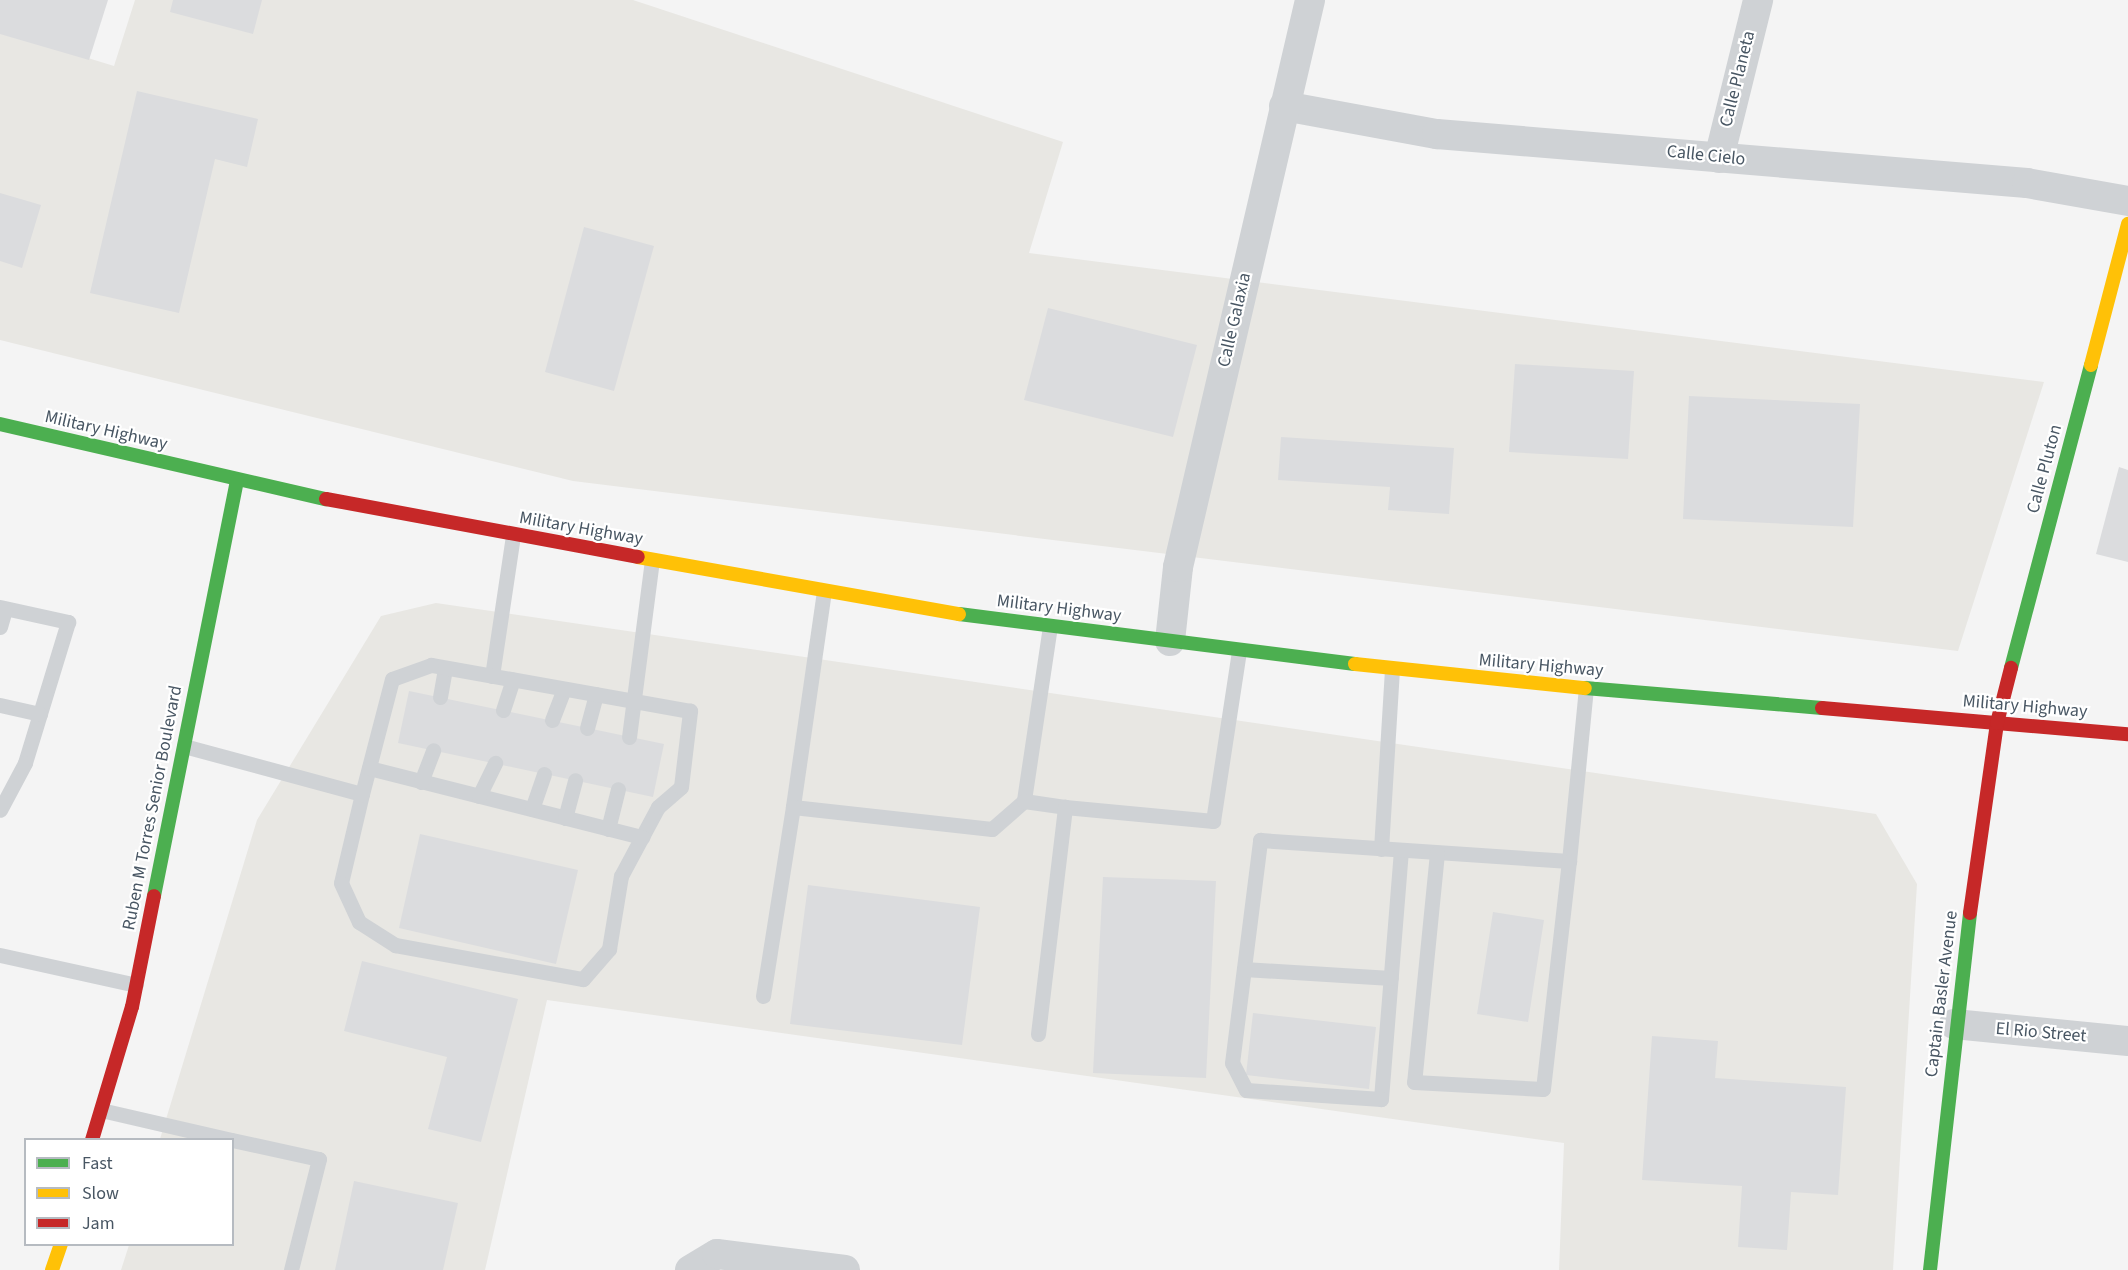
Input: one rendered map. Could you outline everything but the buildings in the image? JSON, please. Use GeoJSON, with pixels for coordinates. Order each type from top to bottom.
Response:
{"type":"FeatureCollection","features":[{"type":"Feature","properties":{"kind":"main road","name":"Calle Pluton"},"geometry":{"type":"LineString","coordinates":[[1997,723],[2128,224]]}},
{"type":"Feature","properties":{"kind":"main road","name":"Military Highway"},"geometry":{"type":"LineString","coordinates":[[0,424],[237,481],[513,536],[824,591],[1050,626],[1392,669],[1586,688],[2128,734]]}},
{"type":"Feature","properties":{"kind":"main road","name":"Ruben M Torres Senior Boulevard"},"geometry":{"type":"LineString","coordinates":[[93,1138],[136,985],[237,481]]}},
{"type":"Feature","properties":{"kind":"main road","name":"Captain Basler Avenue"},"geometry":{"type":"LineString","coordinates":[[1930,1270],[1954,1024],[1997,723]]}},
{"type":"Feature","properties":{"kind":"main road"},"geometry":{"type":"LineString","coordinates":[[52,1270],[61,1246]]}},
{"type":"Feature","properties":{"kind":"street","name":"Calle Galaxia"},"geometry":{"type":"LineString","coordinates":[[1170,641],[1178,567],[1310,0]]}},
{"type":"Feature","properties":{"kind":"street","name":"Calle Planeta"},"geometry":{"type":"LineString","coordinates":[[1719,158],[1758,0]]}},
{"type":"Feature","properties":{"kind":"street","name":"Calle Cielo"},"geometry":{"type":"LineString","coordinates":[[1284,106],[1437,134],[2027,183],[2128,201]]}},
{"type":"Feature","properties":{"kind":"street","name":"El Rio Street"},"geometry":{"type":"LineString","coordinates":[[1954,1024],[2128,1041]]}},
{"type":"Feature","properties":{"kind":"street"},"geometry":{"type":"LineString","coordinates":[[690,1270],[717,1254],[845,1270]]}},
{"type":"Feature","properties":{"kind":"lane"},"geometry":{"type":"LineString","coordinates":[[492,676],[513,536]]}},
{"type":"Feature","properties":{"kind":"lane"},"geometry":{"type":"LineString","coordinates":[[629,737],[652,560]]}},
{"type":"Feature","properties":{"kind":"lane"},"geometry":{"type":"LineString","coordinates":[[764,996],[824,591]]}},
{"type":"Feature","properties":{"kind":"lane"},"geometry":{"type":"LineString","coordinates":[[0,627],[3,608],[68,622],[25,763],[0,810]]}},
{"type":"Feature","properties":{"kind":"lane"},"geometry":{"type":"LineString","coordinates":[[793,807],[992,829],[1024,801],[1050,626]]}},
{"type":"Feature","properties":{"kind":"lane"},"geometry":{"type":"LineString","coordinates":[[1024,801],[1213,821],[1239,651]]}},
{"type":"Feature","properties":{"kind":"lane"},"geometry":{"type":"LineString","coordinates":[[431,665],[492,676],[690,711],[681,787],[658,807],[621,876],[609,949],[583,979],[395,945],[359,922],[341,883],[392,680],[431,665]]}},
{"type":"Feature","properties":{"kind":"lane"},"geometry":{"type":"LineString","coordinates":[[440,697],[445,668]]}},
{"type":"Feature","properties":{"kind":"lane"},"geometry":{"type":"LineString","coordinates":[[1381,849],[1392,669]]}},
{"type":"Feature","properties":{"kind":"lane"},"geometry":{"type":"LineString","coordinates":[[503,710],[513,680]]}},
{"type":"Feature","properties":{"kind":"lane"},"geometry":{"type":"LineString","coordinates":[[1437,853],[1414,1082],[1543,1089],[1586,688]]}},
{"type":"Feature","properties":{"kind":"lane"},"geometry":{"type":"LineString","coordinates":[[552,720],[564,689]]}},
{"type":"Feature","properties":{"kind":"lane"},"geometry":{"type":"LineString","coordinates":[[587,728],[596,694]]}},
{"type":"Feature","properties":{"kind":"lane"},"geometry":{"type":"LineString","coordinates":[[0,705],[40,714]]}},
{"type":"Feature","properties":{"kind":"lane"},"geometry":{"type":"LineString","coordinates":[[184,746],[362,794]]}},
{"type":"Feature","properties":{"kind":"lane"},"geometry":{"type":"LineString","coordinates":[[421,782],[434,750]]}},
{"type":"Feature","properties":{"kind":"lane"},"geometry":{"type":"LineString","coordinates":[[479,796],[495,763]]}},
{"type":"Feature","properties":{"kind":"lane"},"geometry":{"type":"LineString","coordinates":[[369,768],[642,837]]}},
{"type":"Feature","properties":{"kind":"lane"},"geometry":{"type":"LineString","coordinates":[[532,809],[544,774]]}},
{"type":"Feature","properties":{"kind":"lane"},"geometry":{"type":"LineString","coordinates":[[565,818],[575,780]]}},
{"type":"Feature","properties":{"kind":"lane"},"geometry":{"type":"LineString","coordinates":[[608,829],[618,789]]}},
{"type":"Feature","properties":{"kind":"lane"},"geometry":{"type":"LineString","coordinates":[[1038,1034],[1065,807]]}},
{"type":"Feature","properties":{"kind":"lane"},"geometry":{"type":"LineString","coordinates":[[1401,850],[1381,1099],[1246,1090],[1232,1063],[1260,840],[1569,861]]}},
{"type":"Feature","properties":{"kind":"lane"},"geometry":{"type":"LineString","coordinates":[[0,955],[136,985]]}},
{"type":"Feature","properties":{"kind":"lane"},"geometry":{"type":"LineString","coordinates":[[1244,969],[1390,978]]}},
{"type":"Feature","properties":{"kind":"lane"},"geometry":{"type":"LineString","coordinates":[[100,1110],[223,1138]]}},
{"type":"Feature","properties":{"kind":"lane"},"geometry":{"type":"LineString","coordinates":[[234,1140],[319,1159],[291,1270]]}},
{"type":"Feature","properties":{"kind":"shaded area"},"geometry":{"type":"Polygon","coordinates":[[[135,0],[633,0],[1063,142],[1029,253],[2044,382],[1958,651],[573,481],[0,340],[0,31],[114,66],[135,0]]]}},
{"type":"Feature","properties":{"kind":"shaded area"},"geometry":{"type":"Polygon","coordinates":[[[436,603],[1876,814],[1917,884],[1893,1270],[1559,1270],[1564,1143],[547,1000],[485,1270],[121,1270],[129,1246],[234,1246],[234,1138],[160,1138],[257,820],[381,616],[436,603]]]}},
{"type":"Feature","properties":{"kind":"traffic: fast"},"geometry":{"type":"LineString","coordinates":[[2011,668],[2091,365]]}},
{"type":"Feature","properties":{"kind":"traffic: fast"},"geometry":{"type":"LineString","coordinates":[[0,424],[326,499]]}},
{"type":"Feature","properties":{"kind":"traffic: fast"},"geometry":{"type":"LineString","coordinates":[[154,896],[237,481]]}},
{"type":"Feature","properties":{"kind":"traffic: fast"},"geometry":{"type":"LineString","coordinates":[[959,614],[1355,664]]}},
{"type":"Feature","properties":{"kind":"traffic: fast"},"geometry":{"type":"LineString","coordinates":[[1585,688],[1822,708]]}},
{"type":"Feature","properties":{"kind":"traffic: fast"},"geometry":{"type":"LineString","coordinates":[[1930,1270],[1970,913]]}},
{"type":"Feature","properties":{"kind":"traffic: slow"},"geometry":{"type":"LineString","coordinates":[[2091,365],[2128,224]]}},
{"type":"Feature","properties":{"kind":"traffic: slow"},"geometry":{"type":"LineString","coordinates":[[638,557],[959,614]]}},
{"type":"Feature","properties":{"kind":"traffic: slow"},"geometry":{"type":"LineString","coordinates":[[1355,664],[1585,688]]}},
{"type":"Feature","properties":{"kind":"traffic: slow"},"geometry":{"type":"LineString","coordinates":[[52,1270],[60,1246]]}},
{"type":"Feature","properties":{"kind":"traffic: jam"},"geometry":{"type":"LineString","coordinates":[[326,499],[638,557]]}},
{"type":"Feature","properties":{"kind":"traffic: jam"},"geometry":{"type":"LineString","coordinates":[[1970,913],[1997,723],[2011,668]]}},
{"type":"Feature","properties":{"kind":"traffic: jam"},"geometry":{"type":"LineString","coordinates":[[1822,708],[2128,734]]}},
{"type":"Feature","properties":{"kind":"traffic: jam"},"geometry":{"type":"LineString","coordinates":[[93,1138],[132,1007],[154,896]]}}]}
